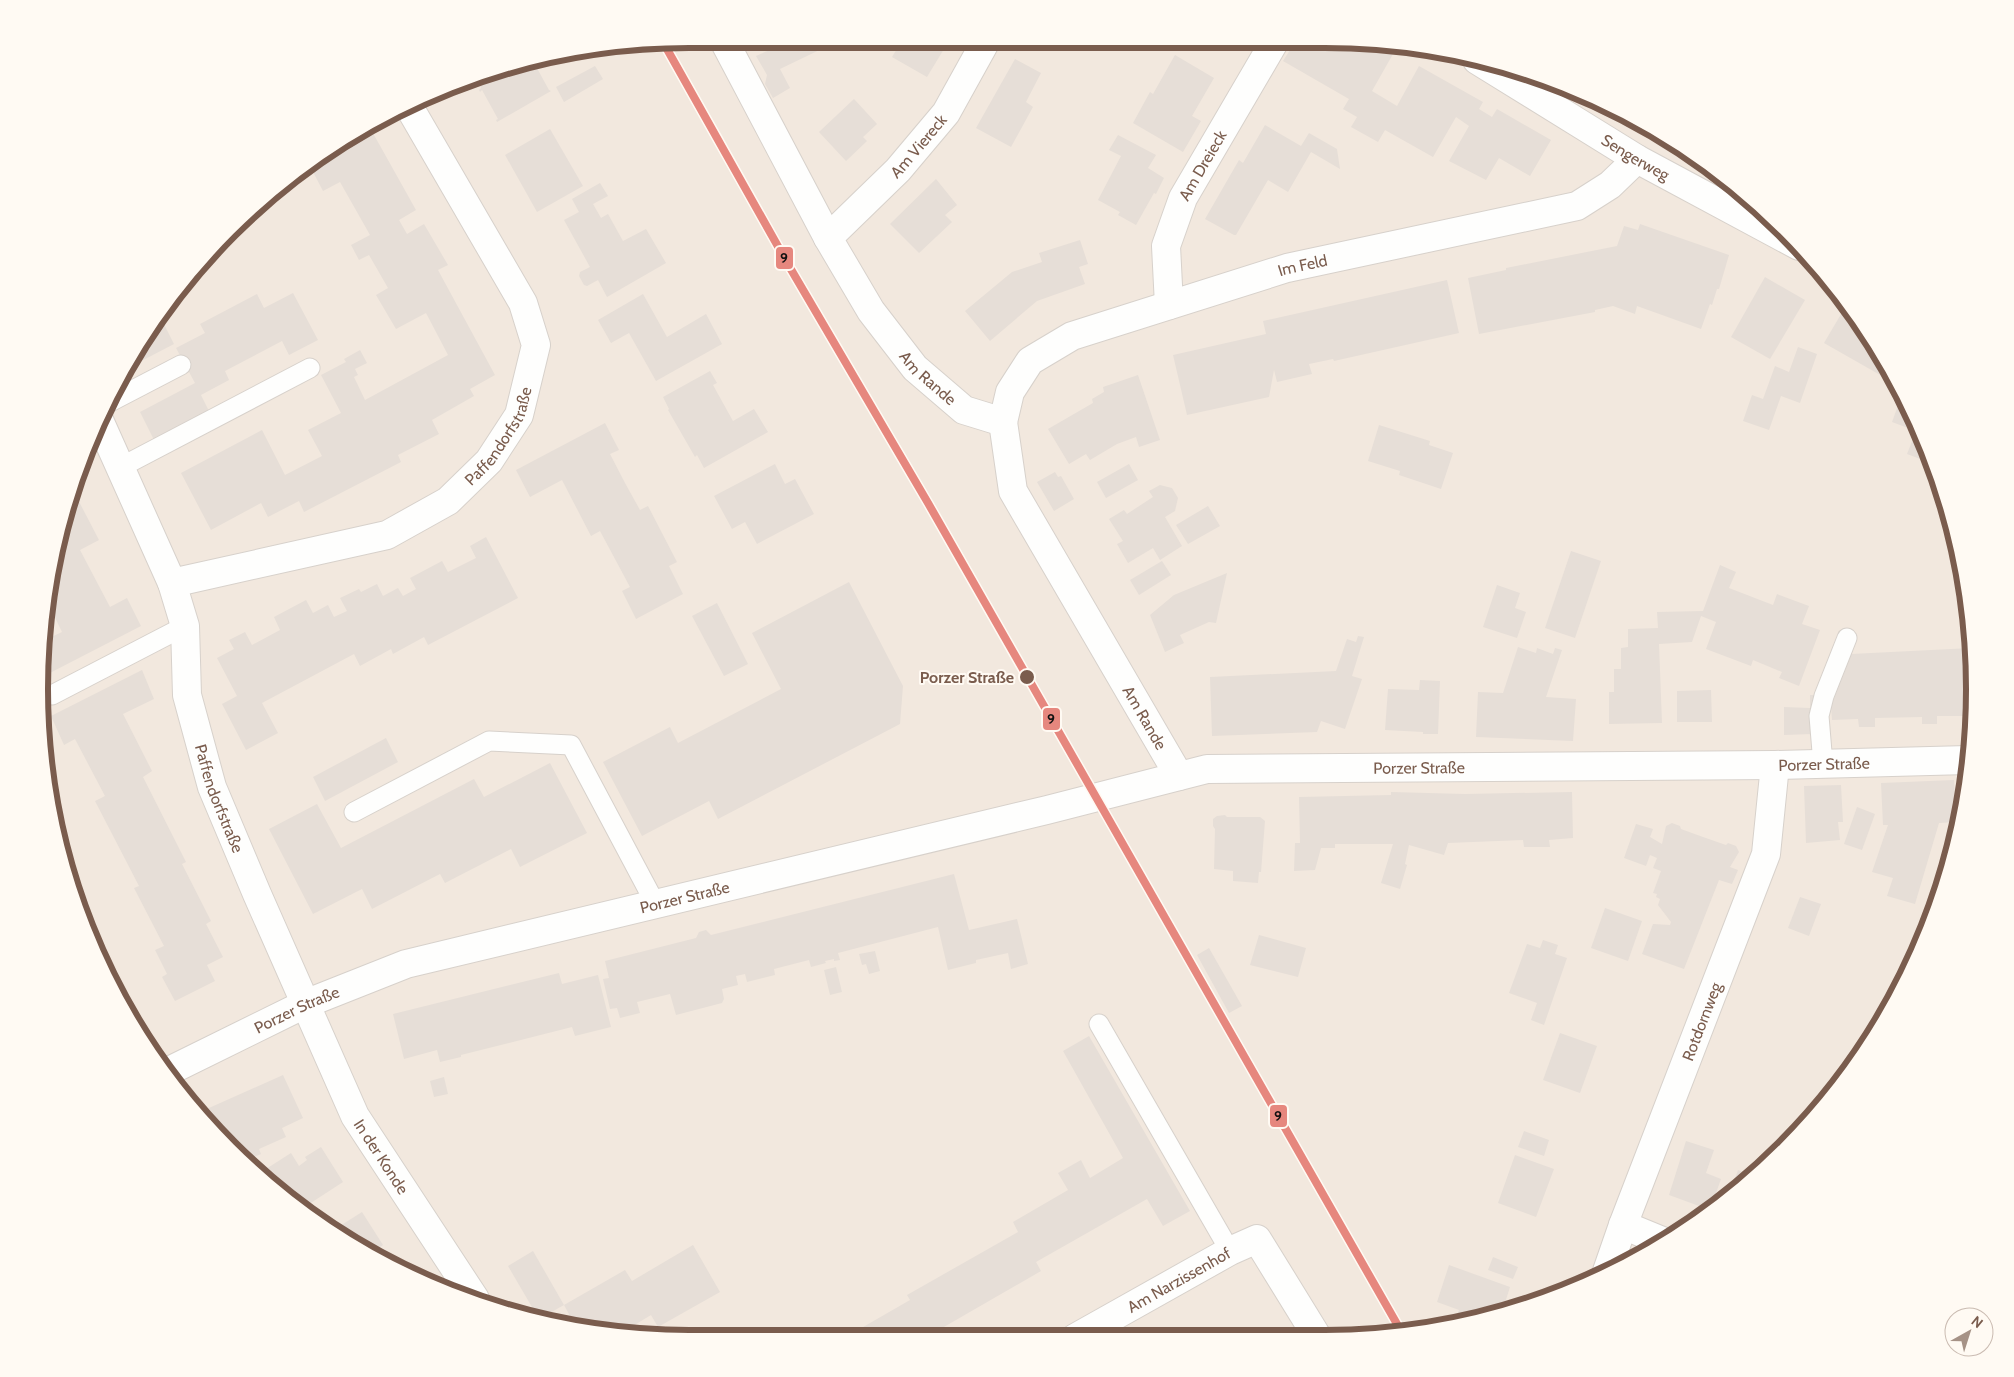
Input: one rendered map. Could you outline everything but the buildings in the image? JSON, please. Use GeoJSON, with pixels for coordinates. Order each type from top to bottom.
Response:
{"type":"FeatureCollection","features":[{"type":"Feature","properties":{"kind":"street","name":"Am Rande"},"geometry":{"type":"LineString","coordinates":[[728,48],[828,238],[872,311],[915,368],[964,410],[1003,422],[1013,491],[1179,776]]}},
{"type":"Feature","properties":{"kind":"street","name":"Am Viereck"},"geometry":{"type":"LineString","coordinates":[[828,238],[898,170],[946,114],[982,48]]}},
{"type":"Feature","properties":{"kind":"street","name":"Am Dreieck"},"geometry":{"type":"LineString","coordinates":[[1169,305],[1166,246],[1183,198],[1271,48]]}},
{"type":"Feature","properties":{"kind":"street","name":"Sengerweg"},"geometry":{"type":"LineString","coordinates":[[1493,70],[1638,158],[1780,236]]}},
{"type":"Feature","properties":{"kind":"street","name":"Paffendorfstraße"},"geometry":{"type":"LineString","coordinates":[[172,583],[387,535],[448,501],[488,462],[520,415],[536,345],[523,303],[411,111]]}},
{"type":"Feature","properties":{"kind":"street","name":"Im Feld"},"geometry":{"type":"LineString","coordinates":[[1003,422],[1010,392],[1030,361],[1072,336],[1287,268],[1577,206],[1610,185],[1638,158]]}},
{"type":"Feature","properties":{"kind":"street","name":"Paffendorfstraße"},"geometry":{"type":"LineString","coordinates":[[103,428],[172,583],[184,626],[187,695],[212,787],[305,1004]]}},
{"type":"Feature","properties":{"kind":"street","name":"Porzer Straße"},"geometry":{"type":"LineString","coordinates":[[173,1069],[305,1004],[406,964],[1047,810],[1207,769],[1775,765],[1962,760]]}},
{"type":"Feature","properties":{"kind":"street","name":"Rotdornweg"},"geometry":{"type":"LineString","coordinates":[[1610,1262],[1766,854],[1775,765]]}},
{"type":"Feature","properties":{"kind":"street","name":"In der Konde"},"geometry":{"type":"LineString","coordinates":[[305,1004],[355,1116],[469,1290]]}},
{"type":"Feature","properties":{"kind":"street"},"geometry":{"type":"LineString","coordinates":[[1623,1225],[1655,1238]]}},
{"type":"Feature","properties":{"kind":"street","name":"Am Narzissenhof"},"geometry":{"type":"LineString","coordinates":[[1088,1330],[1230,1251],[1257,1239],[1313,1330]]}},
{"type":"Feature","properties":{"kind":"lane"},"geometry":{"type":"LineString","coordinates":[[118,398],[181,365]]}},
{"type":"Feature","properties":{"kind":"lane"},"geometry":{"type":"LineString","coordinates":[[121,467],[310,368]]}},
{"type":"Feature","properties":{"kind":"lane"},"geometry":{"type":"LineString","coordinates":[[52,695],[184,626]]}},
{"type":"Feature","properties":{"kind":"lane"},"geometry":{"type":"LineString","coordinates":[[1823,764],[1819,716],[1824,696],[1848,638]]}},
{"type":"Feature","properties":{"kind":"lane"},"geometry":{"type":"LineString","coordinates":[[354,812],[489,741],[572,745],[654,903]]}},
{"type":"Feature","properties":{"kind":"lane"},"geometry":{"type":"LineString","coordinates":[[1099,1024],[1230,1251]]}},
{"type":"Feature","properties":{"kind":"shaded area"},"geometry":{"type":"Polygon","coordinates":[[[1326,48],[1409,53],[1491,69],[1571,96],[1609,114],[1646,133],[1716,180],[1779,235],[1834,298],[1858,332],[1881,368],[1918,443],[1945,523],[1954,563],[1961,605],[1966,688],[1961,772],[1954,814],[1945,854],[1918,934],[1881,1009],[1858,1045],[1834,1079],[1779,1142],[1716,1197],[1646,1244],[1571,1281],[1491,1308],[1451,1317],[1409,1324],[1326,1330],[688,1330],[605,1324],[563,1317],[523,1308],[443,1281],[368,1244],[332,1221],[298,1197],[235,1142],[180,1079],[133,1009],[96,934],[69,854],[60,814],[49,730],[49,647],[53,605],[69,523],[96,443],[133,368],[180,298],[235,235],[298,180],[368,133],[443,96],[523,69],[605,53],[647,49],[1326,48]]]}},
{"type":"Feature","properties":{"kind":"transit line","name":"9"},"geometry":{"type":"LineString","coordinates":[[667,49],[789,266],[928,503],[1398,1325]]}},
{"type":"Feature","properties":{"kind":"place","name":"Porzer Straße"},"geometry":{"type":"Point","coordinates":[1027,677]}}]}
